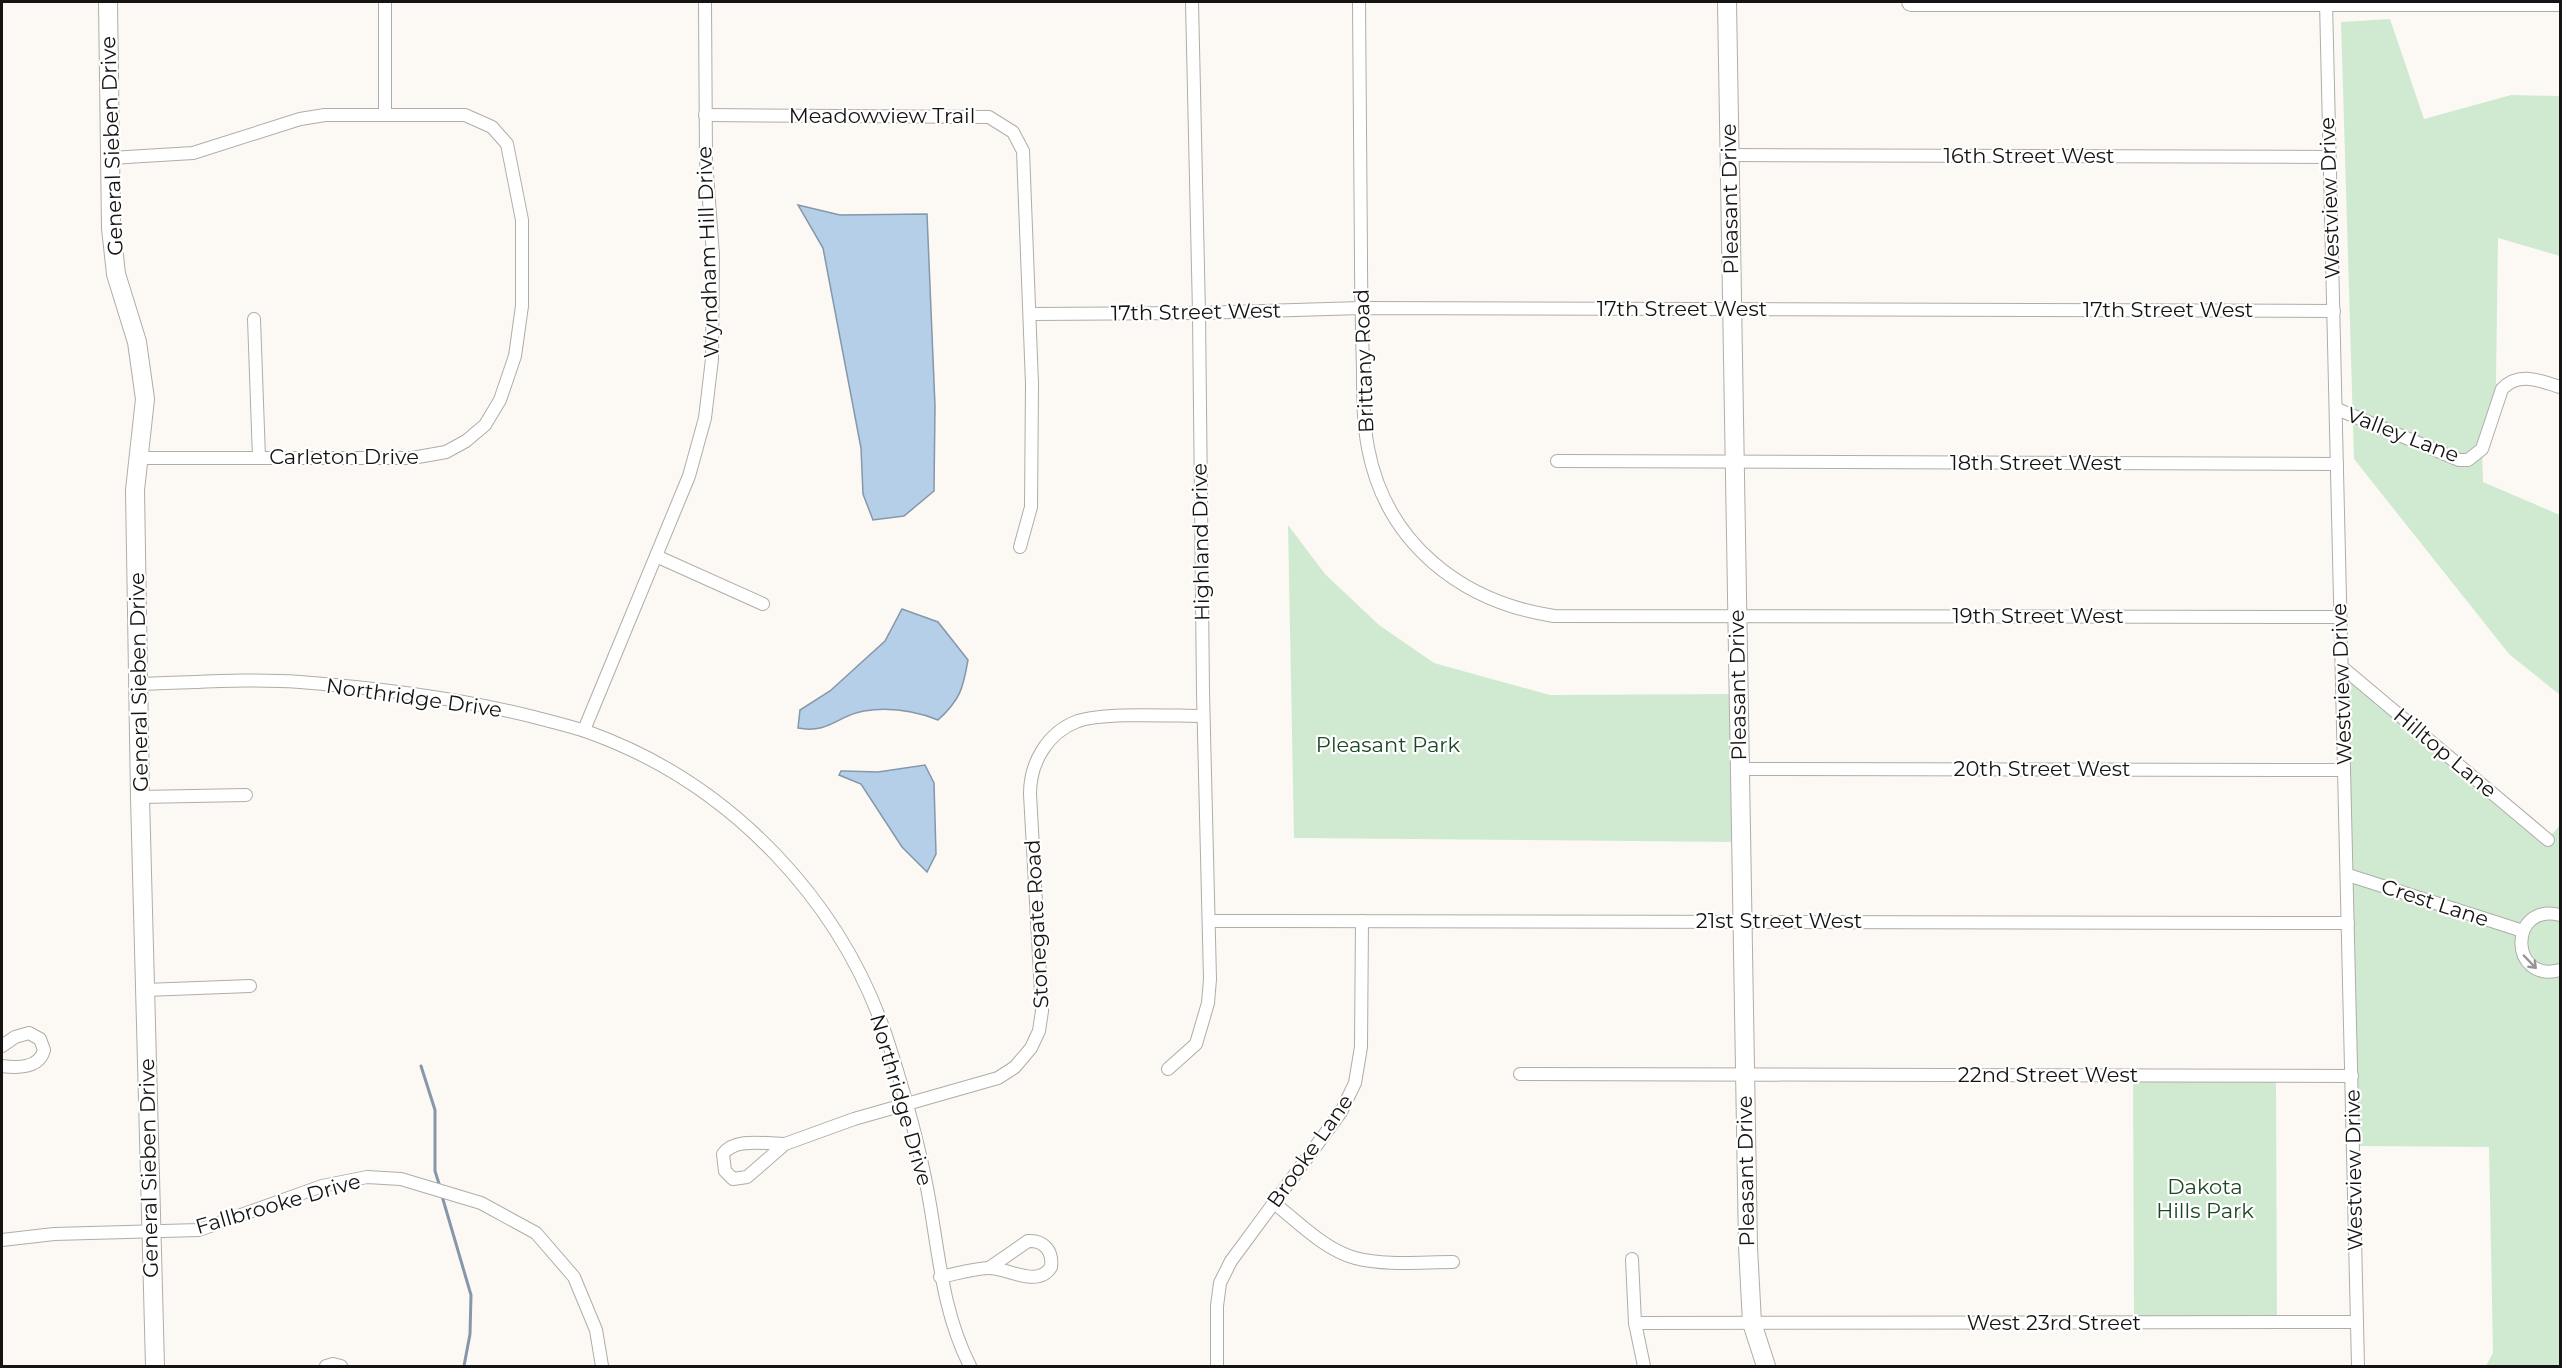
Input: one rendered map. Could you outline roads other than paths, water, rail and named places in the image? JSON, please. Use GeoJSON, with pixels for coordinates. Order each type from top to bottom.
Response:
{"type":"FeatureCollection","features":[{"type":"Feature","properties":{"kind":"street","name":"General Sieben Drive"},"geometry":{"type":"LineString","coordinates":[[108,2],[111,228],[116,274],[137,342],[145,399],[135,490],[154,1366]]}},
{"type":"Feature","properties":{"kind":"street"},"geometry":{"type":"LineString","coordinates":[[385,2],[385,113]]}},
{"type":"Feature","properties":{"kind":"street","name":"Wyndham Hill Drive"},"geometry":{"type":"LineString","coordinates":[[584,730],[695,457],[705,418],[711,379],[713,255],[705,115],[705,2]]}},
{"type":"Feature","properties":{"kind":"street","name":"Highland Drive"},"geometry":{"type":"LineString","coordinates":[[1168,1069],[1196,1044],[1203,1026],[1210,979],[1203,716],[1199,313],[1192,2]]}},
{"type":"Feature","properties":{"kind":"street","name":"Brittany Road"},"geometry":{"type":"LineString","coordinates":[[1359,2],[1364,420],[1368,448],[1378,485],[1395,517],[1410,538],[1448,576],[1468,589],[1508,606],[1554,616],[1737,615]]}},
{"type":"Feature","properties":{"kind":"street","name":"Pleasant Drive"},"geometry":{"type":"LineString","coordinates":[[1728,2],[1744,1074],[1752,1323],[1766,1366]]}},
{"type":"Feature","properties":{"kind":"street"},"geometry":{"type":"LineString","coordinates":[[1911,2],[2560,2]]}},
{"type":"Feature","properties":{"kind":"street","name":"Westview Drive"},"geometry":{"type":"LineString","coordinates":[[2326,2],[2358,1366]]}},
{"type":"Feature","properties":{"kind":"street","name":"Carleton Drive"},"geometry":{"type":"LineString","coordinates":[[111,158],[193,153],[300,119],[347,113],[465,115],[492,127],[507,144],[520,205],[524,255],[520,324],[515,356],[496,409],[485,425],[466,441],[446,452],[412,458],[140,458]]}},
{"type":"Feature","properties":{"kind":"street","name":"Meadowview Trail"},"geometry":{"type":"LineString","coordinates":[[705,115],[989,117],[1014,132],[1023,151],[1030,314],[1031,507],[1020,547]]}},
{"type":"Feature","properties":{"kind":"street","name":"16th Street West"},"geometry":{"type":"LineString","coordinates":[[1730,155],[2329,157]]}},
{"type":"Feature","properties":{"kind":"street","name":"17th Street West"},"geometry":{"type":"LineString","coordinates":[[1030,314],[1199,313],[1361,308],[2334,311]]}},
{"type":"Feature","properties":{"kind":"street"},"geometry":{"type":"LineString","coordinates":[[254,320],[259,458]]}},
{"type":"Feature","properties":{"kind":"street","name":"Valley Lane"},"geometry":{"type":"LineString","coordinates":[[2337,409],[2459,460],[2468,460],[2482,449],[2502,389],[2509,382],[2519,378],[2531,378],[2560,387]]}},
{"type":"Feature","properties":{"kind":"street","name":"18th Street West"},"geometry":{"type":"LineString","coordinates":[[1557,461],[2337,464]]}},
{"type":"Feature","properties":{"kind":"street"},"geometry":{"type":"LineString","coordinates":[[656,556],[763,604]]}},
{"type":"Feature","properties":{"kind":"street","name":"19th Street West"},"geometry":{"type":"LineString","coordinates":[[1737,615],[2340,617]]}},
{"type":"Feature","properties":{"kind":"street","name":"Hilltop Lane"},"geometry":{"type":"LineString","coordinates":[[2342,667],[2548,840]]}},
{"type":"Feature","properties":{"kind":"street","name":"Northridge Drive"},"geometry":{"type":"LineString","coordinates":[[139,684],[267,681],[310,683],[457,700],[584,730],[655,761],[699,789],[754,832],[801,882],[841,938],[872,999],[890,1048],[927,1187],[940,1277],[954,1331],[970,1366]]}},
{"type":"Feature","properties":{"kind":"street","name":"Stonegate Road"},"geometry":{"type":"LineString","coordinates":[[785,1144],[854,1119],[992,1081],[1015,1067],[1031,1048],[1039,1030],[1042,1011],[1030,794],[1032,773],[1045,747],[1069,725],[1090,718],[1203,716]]}},
{"type":"Feature","properties":{"kind":"street","name":"20th Street West"},"geometry":{"type":"LineString","coordinates":[[1739,768],[2344,770]]}},
{"type":"Feature","properties":{"kind":"street"},"geometry":{"type":"LineString","coordinates":[[140,797],[246,795]]}},
{"type":"Feature","properties":{"kind":"street","name":"Crest Lane"},"geometry":{"type":"LineString","coordinates":[[2348,875],[2523,931]]}},
{"type":"Feature","properties":{"kind":"street"},"geometry":{"type":"LineString","coordinates":[[2560,915],[2549,913],[2529,922],[2523,931],[2522,950],[2531,966],[2541,971],[2560,970]]}},
{"type":"Feature","properties":{"kind":"street","name":"21st Street West"},"geometry":{"type":"LineString","coordinates":[[1209,921],[2348,923]]}},
{"type":"Feature","properties":{"kind":"street","name":"Brooke Lane"},"geometry":{"type":"LineString","coordinates":[[1217,1366],[1217,1306],[1220,1283],[1230,1261],[1341,1112],[1355,1083],[1361,1047],[1362,921]]}},
{"type":"Feature","properties":{"kind":"street"},"geometry":{"type":"LineString","coordinates":[[145,990],[250,986]]}},
{"type":"Feature","properties":{"kind":"street"},"geometry":{"type":"LineString","coordinates":[[2,1046],[15,1037],[29,1033],[40,1039],[44,1050],[38,1062],[30,1066],[2,1066]]}},
{"type":"Feature","properties":{"kind":"street","name":"22nd Street West"},"geometry":{"type":"LineString","coordinates":[[1520,1074],[2352,1076]]}},
{"type":"Feature","properties":{"kind":"street"},"geometry":{"type":"LineString","coordinates":[[741,1143],[785,1144],[747,1177],[733,1179],[725,1171],[723,1154],[730,1147],[741,1143]]}},
{"type":"Feature","properties":{"kind":"street","name":"Fallbrooke Drive"},"geometry":{"type":"LineString","coordinates":[[2,1240],[30,1235],[199,1230],[322,1186],[367,1177],[401,1179],[481,1203],[536,1233],[574,1277],[597,1330],[602,1366]]}},
{"type":"Feature","properties":{"kind":"street"},"geometry":{"type":"LineString","coordinates":[[1274,1203],[1325,1244],[1353,1258],[1374,1262],[1453,1262]]}},
{"type":"Feature","properties":{"kind":"street"},"geometry":{"type":"LineString","coordinates":[[940,1277],[989,1268],[1020,1275],[1045,1275],[1051,1268],[1051,1254],[1043,1244],[1028,1242],[989,1268]]}},
{"type":"Feature","properties":{"kind":"street"},"geometry":{"type":"LineString","coordinates":[[1632,1259],[1635,1323],[1644,1366]]}},
{"type":"Feature","properties":{"kind":"street","name":"West 23rd Street"},"geometry":{"type":"LineString","coordinates":[[1635,1323],[2357,1322]]}},
{"type":"Feature","properties":{"kind":"street"},"geometry":{"type":"LineString","coordinates":[[326,1366],[333,1364],[341,1366]]}},
{"type":"Feature","properties":{"kind":"water"},"geometry":{"type":"Polygon","coordinates":[[[798,205],[840,215],[927,214],[935,406],[934,491],[904,516],[873,520],[863,494],[861,448],[823,248],[798,205]]]}},
{"type":"Feature","properties":{"kind":"water"},"geometry":{"type":"Polygon","coordinates":[[[902,609],[938,622],[968,660],[962,686],[951,706],[938,720],[920,714],[883,709],[855,713],[818,728],[798,728],[800,710],[830,691],[885,641],[902,609]]]}},
{"type":"Feature","properties":{"kind":"water"},"geometry":{"type":"Polygon","coordinates":[[[925,765],[934,783],[936,854],[927,872],[902,847],[861,784],[839,775],[841,771],[878,772],[925,765]]]}},
{"type":"Feature","properties":{"kind":"waterway"},"geometry":{"type":"LineString","coordinates":[[421,1066],[435,1110],[435,1171],[440,1187]]}},
{"type":"Feature","properties":{"kind":"waterway"},"geometry":{"type":"LineString","coordinates":[[442,1196],[471,1295],[470,1334],[464,1366]]}},
{"type":"Feature","properties":{"kind":"park label","name":"Pleasant Park"},"geometry":{"type":"Point","coordinates":[1388,745]}},
{"type":"Feature","properties":{"kind":"park label","name":"Dakota Hills Park"},"geometry":{"type":"Point","coordinates":[2205,1199]}}]}
